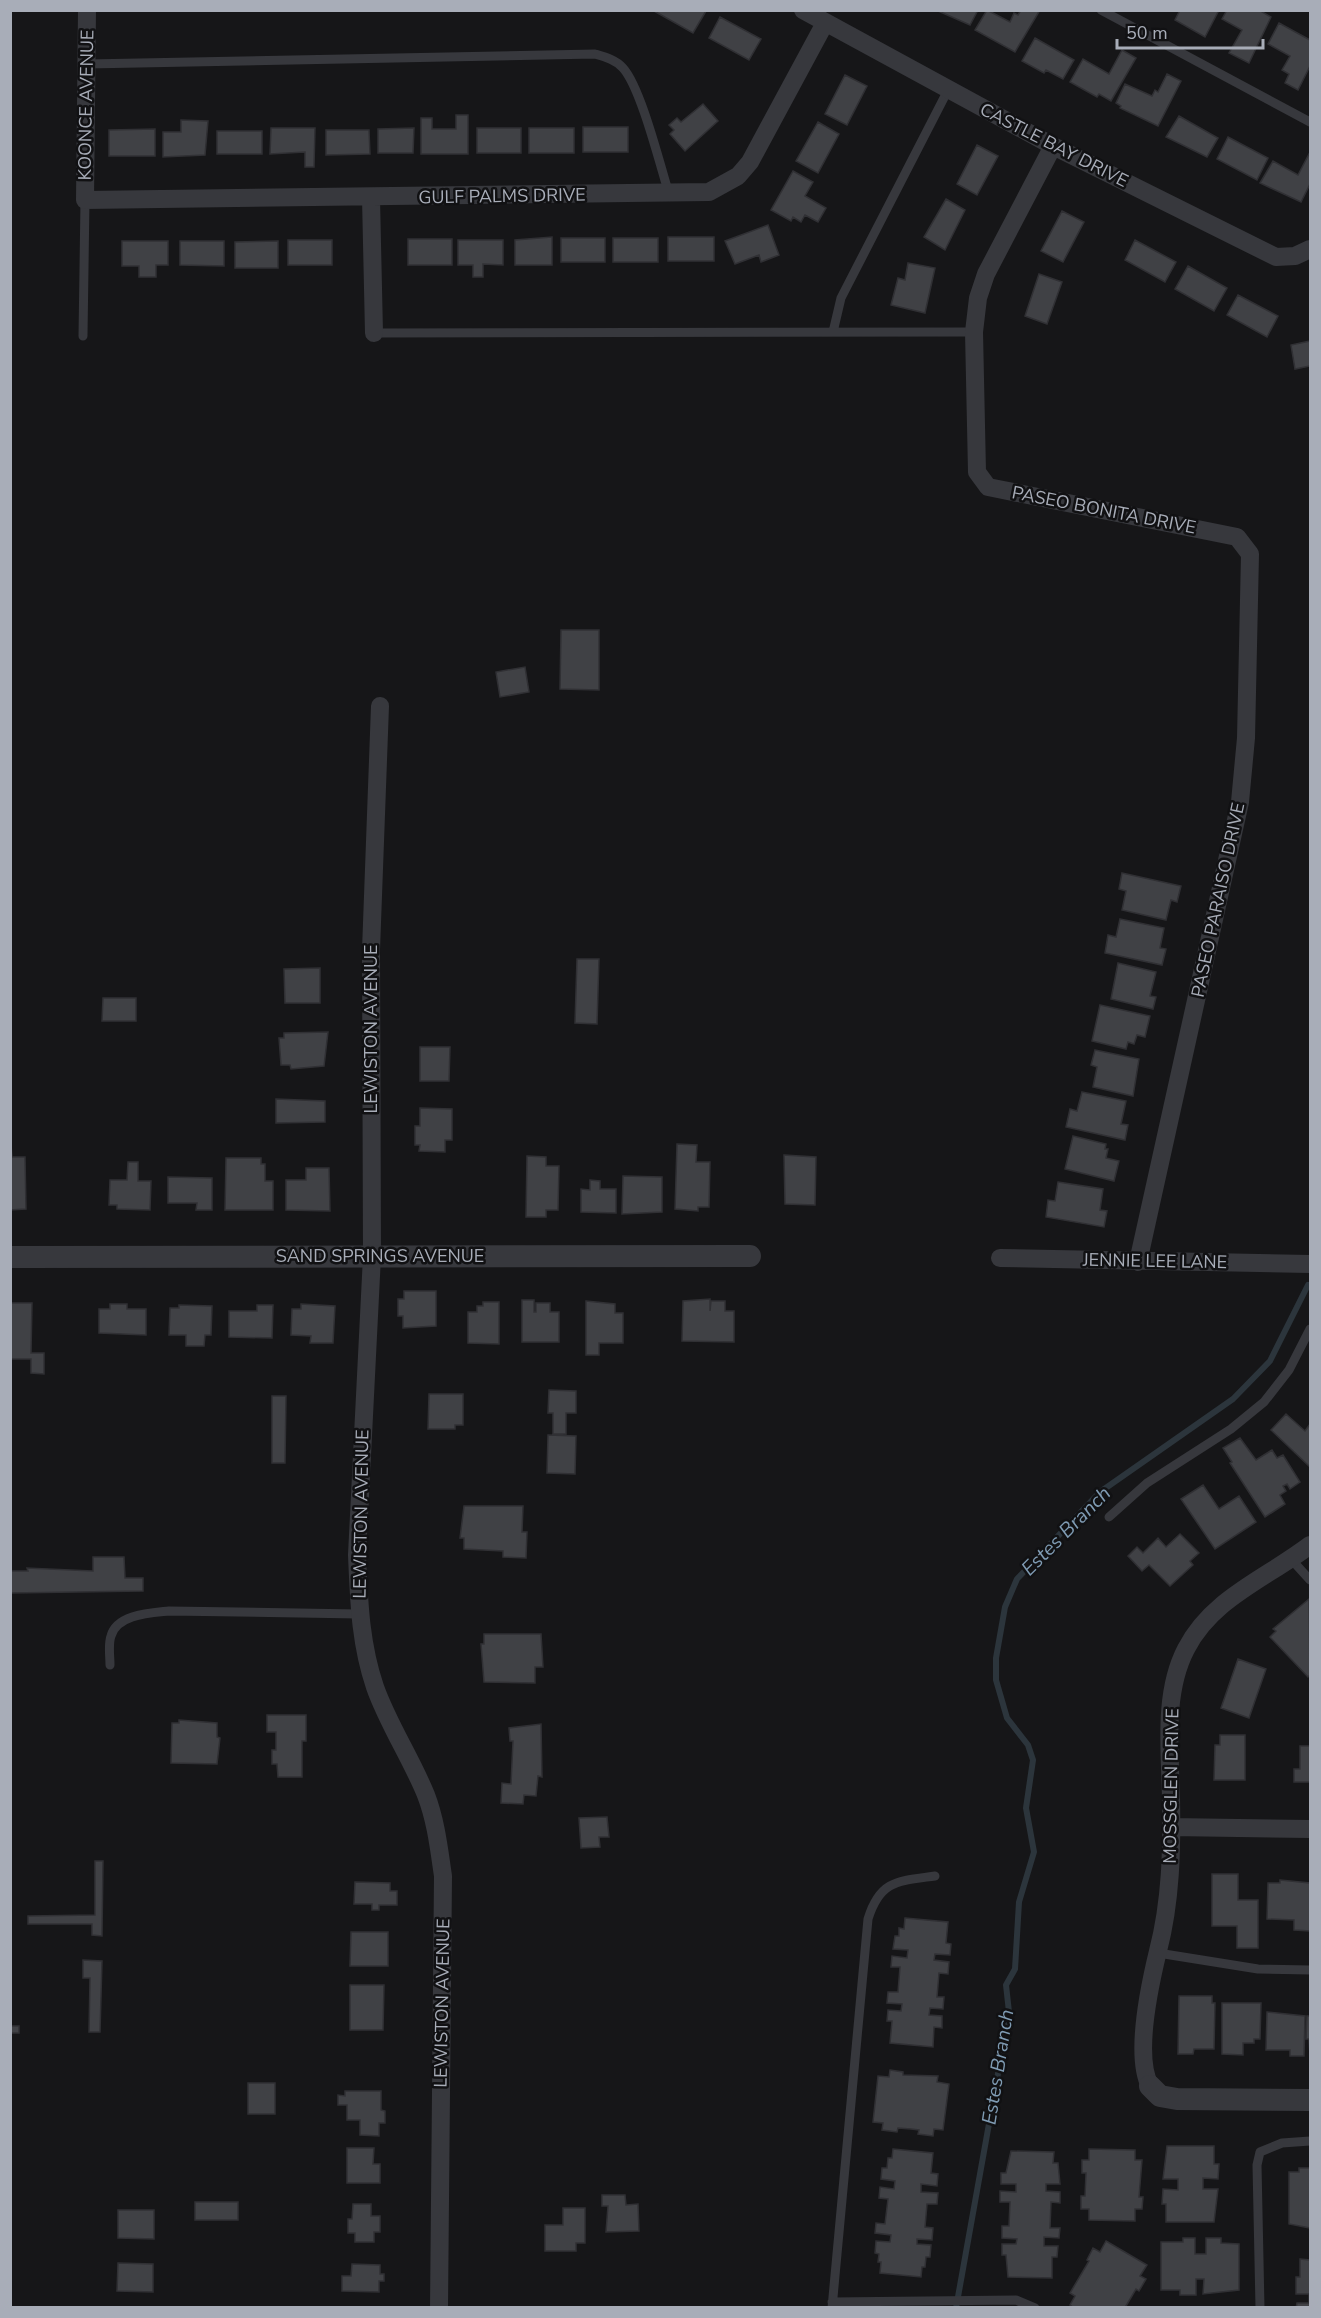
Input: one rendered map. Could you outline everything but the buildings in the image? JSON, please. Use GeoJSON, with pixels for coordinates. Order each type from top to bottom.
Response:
{"type":"FeatureCollection","features":[{"type":"Feature","properties":{"kind":"street","name":"KOONCE AVENUE"},"geometry":{"type":"LineString","coordinates":[[85,200],[87,10]]}},
{"type":"Feature","properties":{"kind":"street","name":"CASTLE BAY DRIVE"},"geometry":{"type":"LineString","coordinates":[[803,10],[1053,146],[1276,257],[1295,256],[1311,249]]}},
{"type":"Feature","properties":{"kind":"street","name":"GULF PALMS DRIVE"},"geometry":{"type":"LineString","coordinates":[[85,200],[709,192],[738,176],[750,162],[825,23]]}},
{"type":"Feature","properties":{"kind":"street"},"geometry":{"type":"LineString","coordinates":[[974,332],[978,297],[986,274],[1053,146]]}},
{"type":"Feature","properties":{"kind":"street"},"geometry":{"type":"LineString","coordinates":[[371,198],[374,333]]}},
{"type":"Feature","properties":{"kind":"street","name":"PASEO BONITA DRIVE"},"geometry":{"type":"LineString","coordinates":[[974,332],[978,472],[988,487],[1238,537]]}},
{"type":"Feature","properties":{"kind":"street","name":"PASEO PARAISO DRIVE"},"geometry":{"type":"LineString","coordinates":[[1138,1262],[1240,802],[1246,738],[1250,554],[1238,537]]}},
{"type":"Feature","properties":{"kind":"street","name":"LEWISTON AVENUE"},"geometry":{"type":"LineString","coordinates":[[380,706],[371,950],[372,1256],[357,1555],[359,1614],[366,1659],[376,1689],[426,1795],[438,1836],[443,1876],[439,2307]]}},
{"type":"Feature","properties":{"kind":"street","name":"SAND SPRINGS AVENUE"},"geometry":{"type":"LineString","coordinates":[[10,1257],[750,1256]]}},
{"type":"Feature","properties":{"kind":"street","name":"JENNIE LEE LANE"},"geometry":{"type":"LineString","coordinates":[[1000,1258],[1311,1264]]}},
{"type":"Feature","properties":{"kind":"street","name":"MOSSGLEN DRIVE"},"geometry":{"type":"LineString","coordinates":[[1150,2086],[1144,2068],[1146,2006],[1169,1892],[1170,1719],[1176,1678],[1185,1651],[1196,1632],[1212,1614],[1240,1590],[1311,1545]]}},
{"type":"Feature","properties":{"kind":"street"},"geometry":{"type":"LineString","coordinates":[[1171,1827],[1311,1828]]}},
{"type":"Feature","properties":{"kind":"street"},"geometry":{"type":"LineString","coordinates":[[1150,2086],[1160,2096],[1177,2099],[1311,2100]]}},
{"type":"Feature","properties":{"kind":"lane"},"geometry":{"type":"LineString","coordinates":[[1101,10],[1311,122]]}},
{"type":"Feature","properties":{"kind":"lane"},"geometry":{"type":"LineString","coordinates":[[87,64],[595,54],[611,59],[623,67],[634,85],[669,194]]}},
{"type":"Feature","properties":{"kind":"lane"},"geometry":{"type":"LineString","coordinates":[[833,332],[841,298],[948,90]]}},
{"type":"Feature","properties":{"kind":"lane"},"geometry":{"type":"LineString","coordinates":[[83,336],[85,200]]}},
{"type":"Feature","properties":{"kind":"lane"},"geometry":{"type":"LineString","coordinates":[[374,333],[974,332]]}},
{"type":"Feature","properties":{"kind":"lane"},"geometry":{"type":"LineString","coordinates":[[1109,1517],[1147,1483],[1231,1428],[1264,1402],[1289,1370],[1311,1329]]}},
{"type":"Feature","properties":{"kind":"lane"},"geometry":{"type":"LineString","coordinates":[[1291,1559],[1311,1580]]}},
{"type":"Feature","properties":{"kind":"lane"},"geometry":{"type":"LineString","coordinates":[[110,1665],[111,1635],[119,1624],[142,1614],[169,1611],[359,1614]]}},
{"type":"Feature","properties":{"kind":"lane"},"geometry":{"type":"LineString","coordinates":[[935,1876],[903,1880],[884,1890],[874,1899],[868,1919],[832,2305],[1016,2300],[1035,2307]]}},
{"type":"Feature","properties":{"kind":"lane"},"geometry":{"type":"LineString","coordinates":[[1158,1953],[1258,1969],[1311,1970]]}},
{"type":"Feature","properties":{"kind":"lane"},"geometry":{"type":"LineString","coordinates":[[1260,2307],[1257,2165],[1260,2152],[1282,2143],[1311,2141]]}},
{"type":"Feature","properties":{"kind":"waterway","name":"Estes Branch"},"geometry":{"type":"LineString","coordinates":[[956,2308],[1009,2012],[1006,1985],[1015,1969],[1019,1902],[1034,1852],[1026,1808],[1033,1760],[1028,1745],[1007,1718],[996,1680],[996,1658],[1005,1607],[1017,1579],[1100,1492],[1233,1399],[1270,1361],[1308,1285]]}}]}
